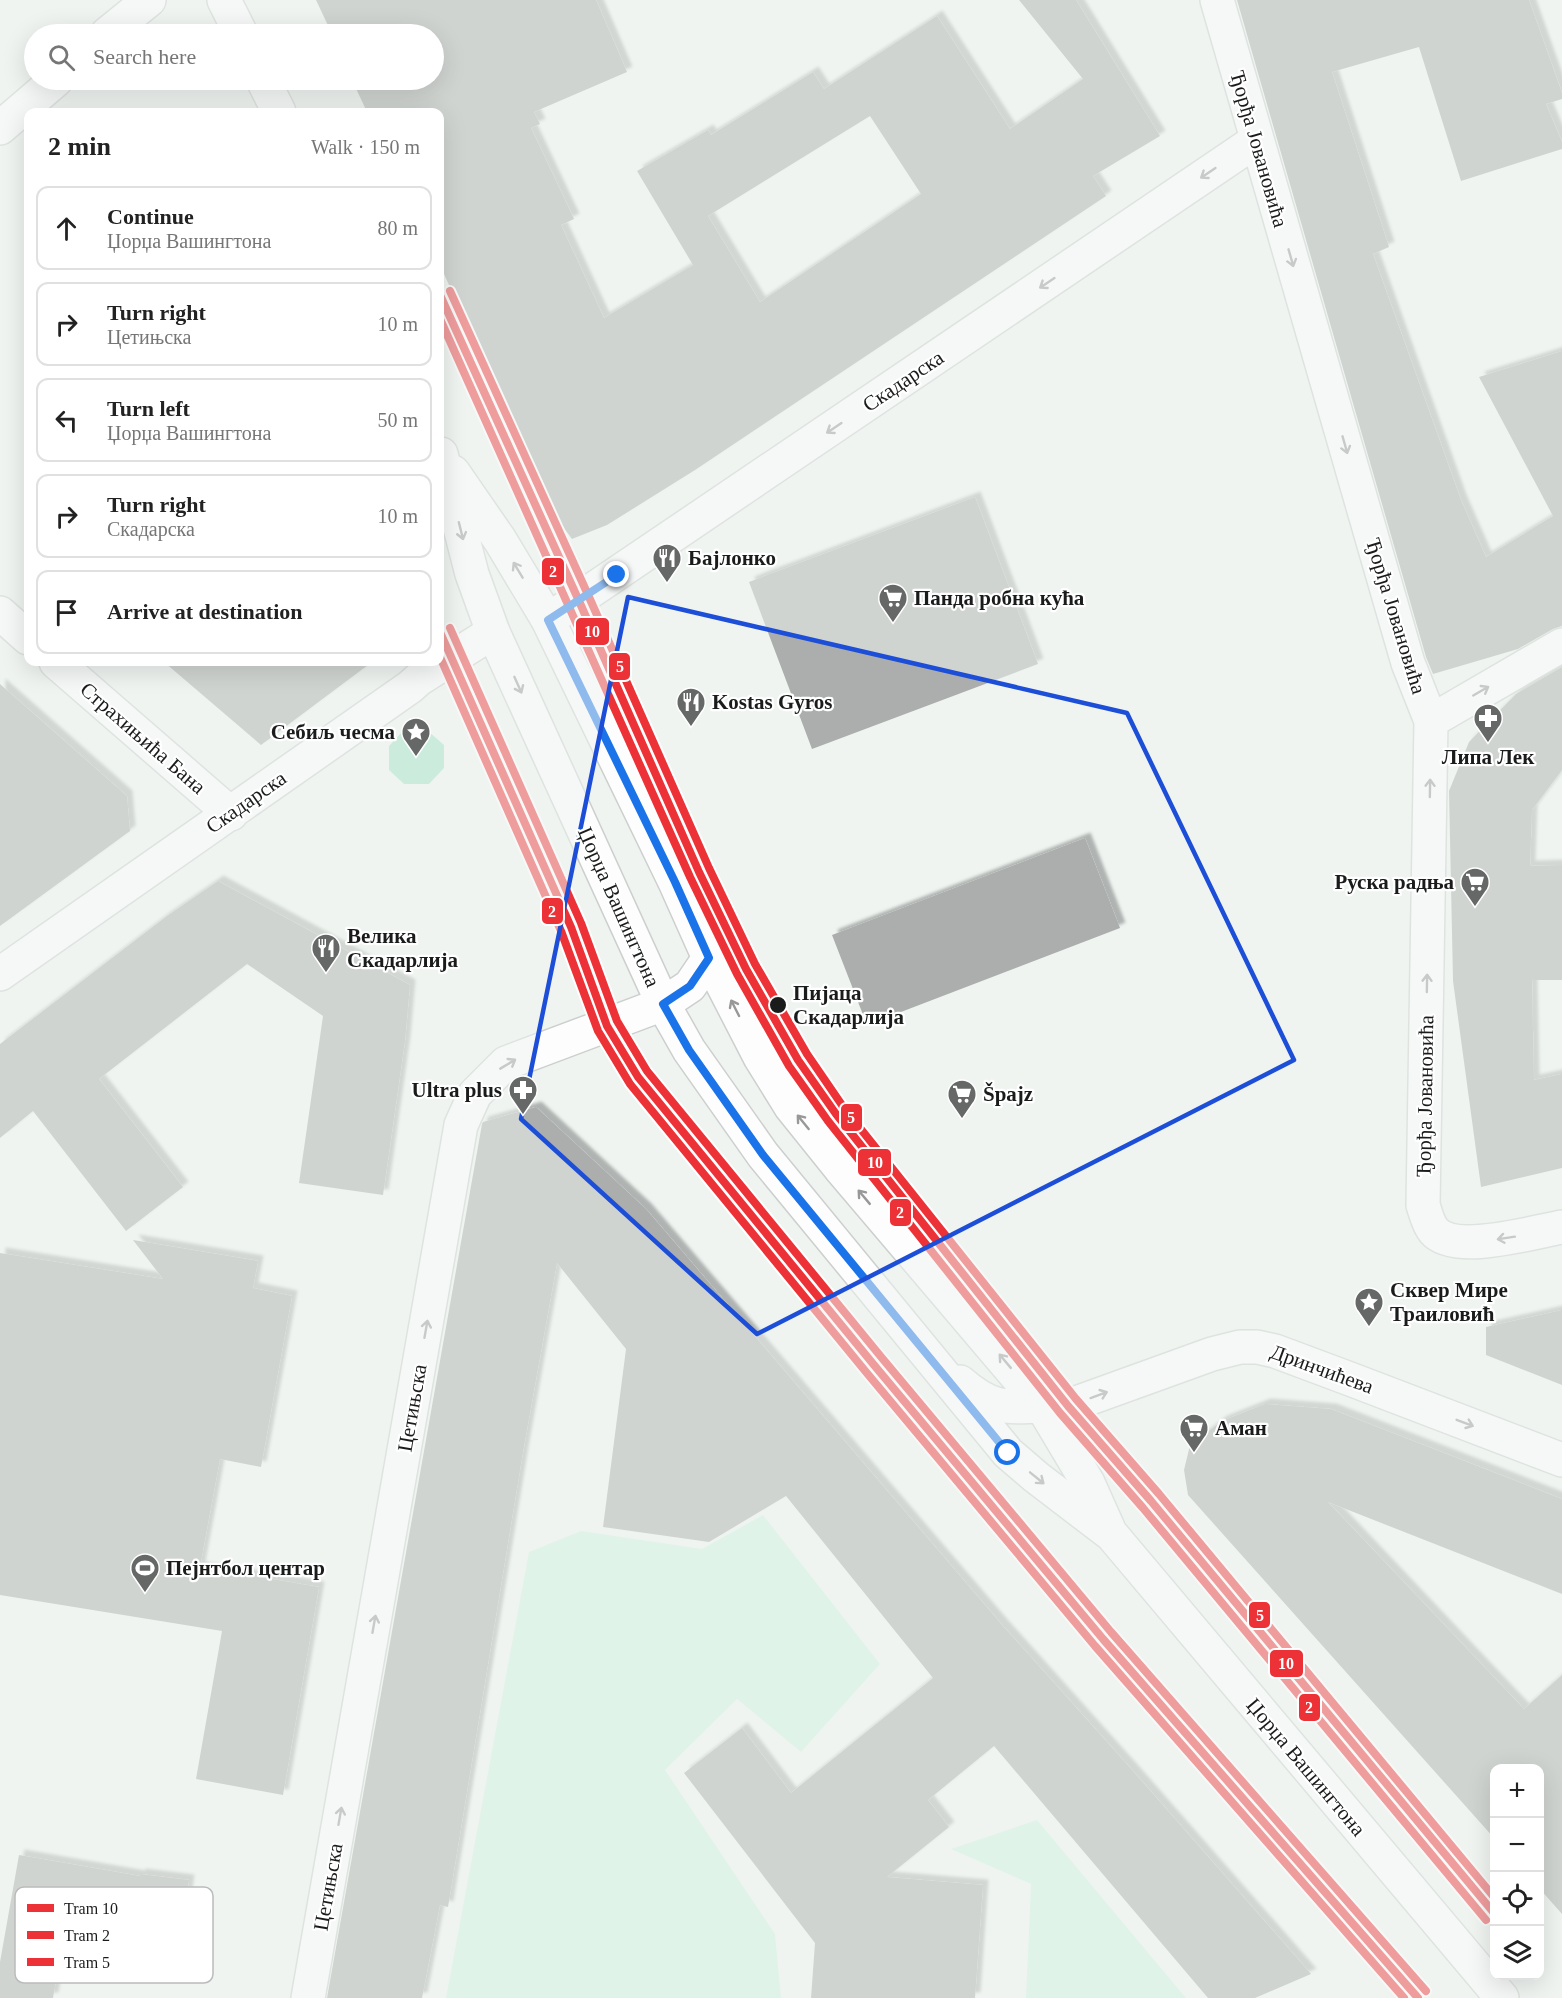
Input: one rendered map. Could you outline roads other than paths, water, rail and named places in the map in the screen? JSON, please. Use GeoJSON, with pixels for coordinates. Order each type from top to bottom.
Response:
{"type":"FeatureCollection","features":[{"type":"Feature","properties":{"kind":"street"},"geometry":{"type":"LineString","coordinates":[[119,24],[148,0]]}},
{"type":"Feature","properties":{"kind":"street"},"geometry":{"type":"LineString","coordinates":[[224,0],[236,24]]}},
{"type":"Feature","properties":{"kind":"street","name":"Ђорђа Јовановића"},"geometry":{"type":"LineString","coordinates":[[1216,0],[1408,663],[1431,721],[1424,1205],[1428,1220],[1435,1232],[1450,1240],[1476,1242],[1562,1227]]}},
{"type":"Feature","properties":{"kind":"street"},"geometry":{"type":"LineString","coordinates":[[0,128],[44,90]]}},
{"type":"Feature","properties":{"kind":"street"},"geometry":{"type":"LineString","coordinates":[[268,90],[277,108]]}},
{"type":"Feature","properties":{"kind":"street","name":"Скадарска"},"geometry":{"type":"LineString","coordinates":[[548,620],[1257,140]]}},
{"type":"Feature","properties":{"kind":"street","name":"Џорџа Вашингтона"},"geometry":{"type":"LineString","coordinates":[[444,459],[500,540],[548,620],[675,882],[709,958],[760,1057],[791,1107],[1042,1406],[1083,1474],[1112,1535]]}},
{"type":"Feature","properties":{"kind":"street","name":"Џорџа Вашингтона"},"geometry":{"type":"LineString","coordinates":[[444,468],[472,574],[494,632],[663,1004],[689,1050],[763,1155],[1008,1453],[1112,1535],[1502,1998]]}},
{"type":"Feature","properties":{"kind":"street"},"geometry":{"type":"LineString","coordinates":[[0,613],[24,634]]}},
{"type":"Feature","properties":{"kind":"street","name":"Скадарска"},"geometry":{"type":"LineString","coordinates":[[444,663],[494,632]]}},
{"type":"Feature","properties":{"kind":"street"},"geometry":{"type":"LineString","coordinates":[[1431,721],[1562,645]]}},
{"type":"Feature","properties":{"kind":"street","name":"Страхињића Бана"},"geometry":{"type":"LineString","coordinates":[[61,666],[231,814]]}},
{"type":"Feature","properties":{"kind":"street","name":"Скадарска"},"geometry":{"type":"LineString","coordinates":[[0,974],[440,666]]}},
{"type":"Feature","properties":{"kind":"street","name":"Цетињска"},"geometry":{"type":"LineString","coordinates":[[308,1998],[461,1125],[475,1094],[506,1063],[663,1004],[690,986],[709,958]]}},
{"type":"Feature","properties":{"kind":"street","name":"Дринчићева"},"geometry":{"type":"LineString","coordinates":[[928,1356],[971,1392],[987,1402],[1003,1407],[1068,1406],[1212,1354],[1240,1347],[1257,1347],[1275,1351],[1329,1371],[1562,1460]]}},
{"type":"Feature","properties":{"kind":"tram line","name":"5"},"geometry":{"type":"LineString","coordinates":[[450,291],[709,868],[755,964],[807,1054],[844,1108],[1076,1399],[1159,1494],[1490,1892]]}},
{"type":"Feature","properties":{"kind":"tram line","name":"10"},"geometry":{"type":"LineString","coordinates":[[444,304],[699,872],[746,969],[798,1060],[836,1114],[1068,1406],[1151,1501],[1490,1908]]}},
{"type":"Feature","properties":{"kind":"tram line","name":"2"},"geometry":{"type":"LineString","coordinates":[[444,328],[690,877],[737,974],[789,1066],[828,1121],[1060,1413],[1143,1508],[1486,1920]]}},
{"type":"Feature","properties":{"kind":"tram line","name":"5"},"geometry":{"type":"LineString","coordinates":[[450,628],[581,923],[617,1021],[647,1071],[882,1358],[1111,1632],[1426,1991]]}},
{"type":"Feature","properties":{"kind":"tram line","name":"10"},"geometry":{"type":"LineString","coordinates":[[444,641],[571,927],[607,1026],[638,1077],[1103,1639],[1418,1998]]}},
{"type":"Feature","properties":{"kind":"tram line","name":"2"},"geometry":{"type":"LineString","coordinates":[[444,666],[561,931],[598,1031],[630,1084],[1095,1646],[1404,1998]]}},
{"type":"Feature","properties":{"kind":"place","name":"Бајлонко"},"geometry":{"type":"Point","coordinates":[667,584]}},
{"type":"Feature","properties":{"kind":"place","name":"Панда робна кућа"},"geometry":{"type":"Point","coordinates":[893,624]}},
{"type":"Feature","properties":{"kind":"place","name":"Kostas Gyros"},"geometry":{"type":"Point","coordinates":[691,728]}},
{"type":"Feature","properties":{"kind":"place","name":"Липа Лек"},"geometry":{"type":"Point","coordinates":[1488,744]}},
{"type":"Feature","properties":{"kind":"place","name":"Себиљ чесма"},"geometry":{"type":"Point","coordinates":[416,758]}},
{"type":"Feature","properties":{"kind":"place","name":"Руска радња"},"geometry":{"type":"Point","coordinates":[1475,908]}},
{"type":"Feature","properties":{"kind":"place","name":"Велика Скадарлија"},"geometry":{"type":"Point","coordinates":[326,974]}},
{"type":"Feature","properties":{"kind":"place","name":"Пијаца Скадарлија"},"geometry":{"type":"Point","coordinates":[778,1005]}},
{"type":"Feature","properties":{"kind":"place","name":"Ultra plus"},"geometry":{"type":"Point","coordinates":[523,1116]}},
{"type":"Feature","properties":{"kind":"place","name":"Špajz"},"geometry":{"type":"Point","coordinates":[962,1120]}},
{"type":"Feature","properties":{"kind":"place","name":"Сквер Мире Траиловић"},"geometry":{"type":"Point","coordinates":[1369,1328]}},
{"type":"Feature","properties":{"kind":"place","name":"Аман"},"geometry":{"type":"Point","coordinates":[1194,1454]}},
{"type":"Feature","properties":{"kind":"place","name":"Пејнтбол центар"},"geometry":{"type":"Point","coordinates":[145,1594]}}]}
